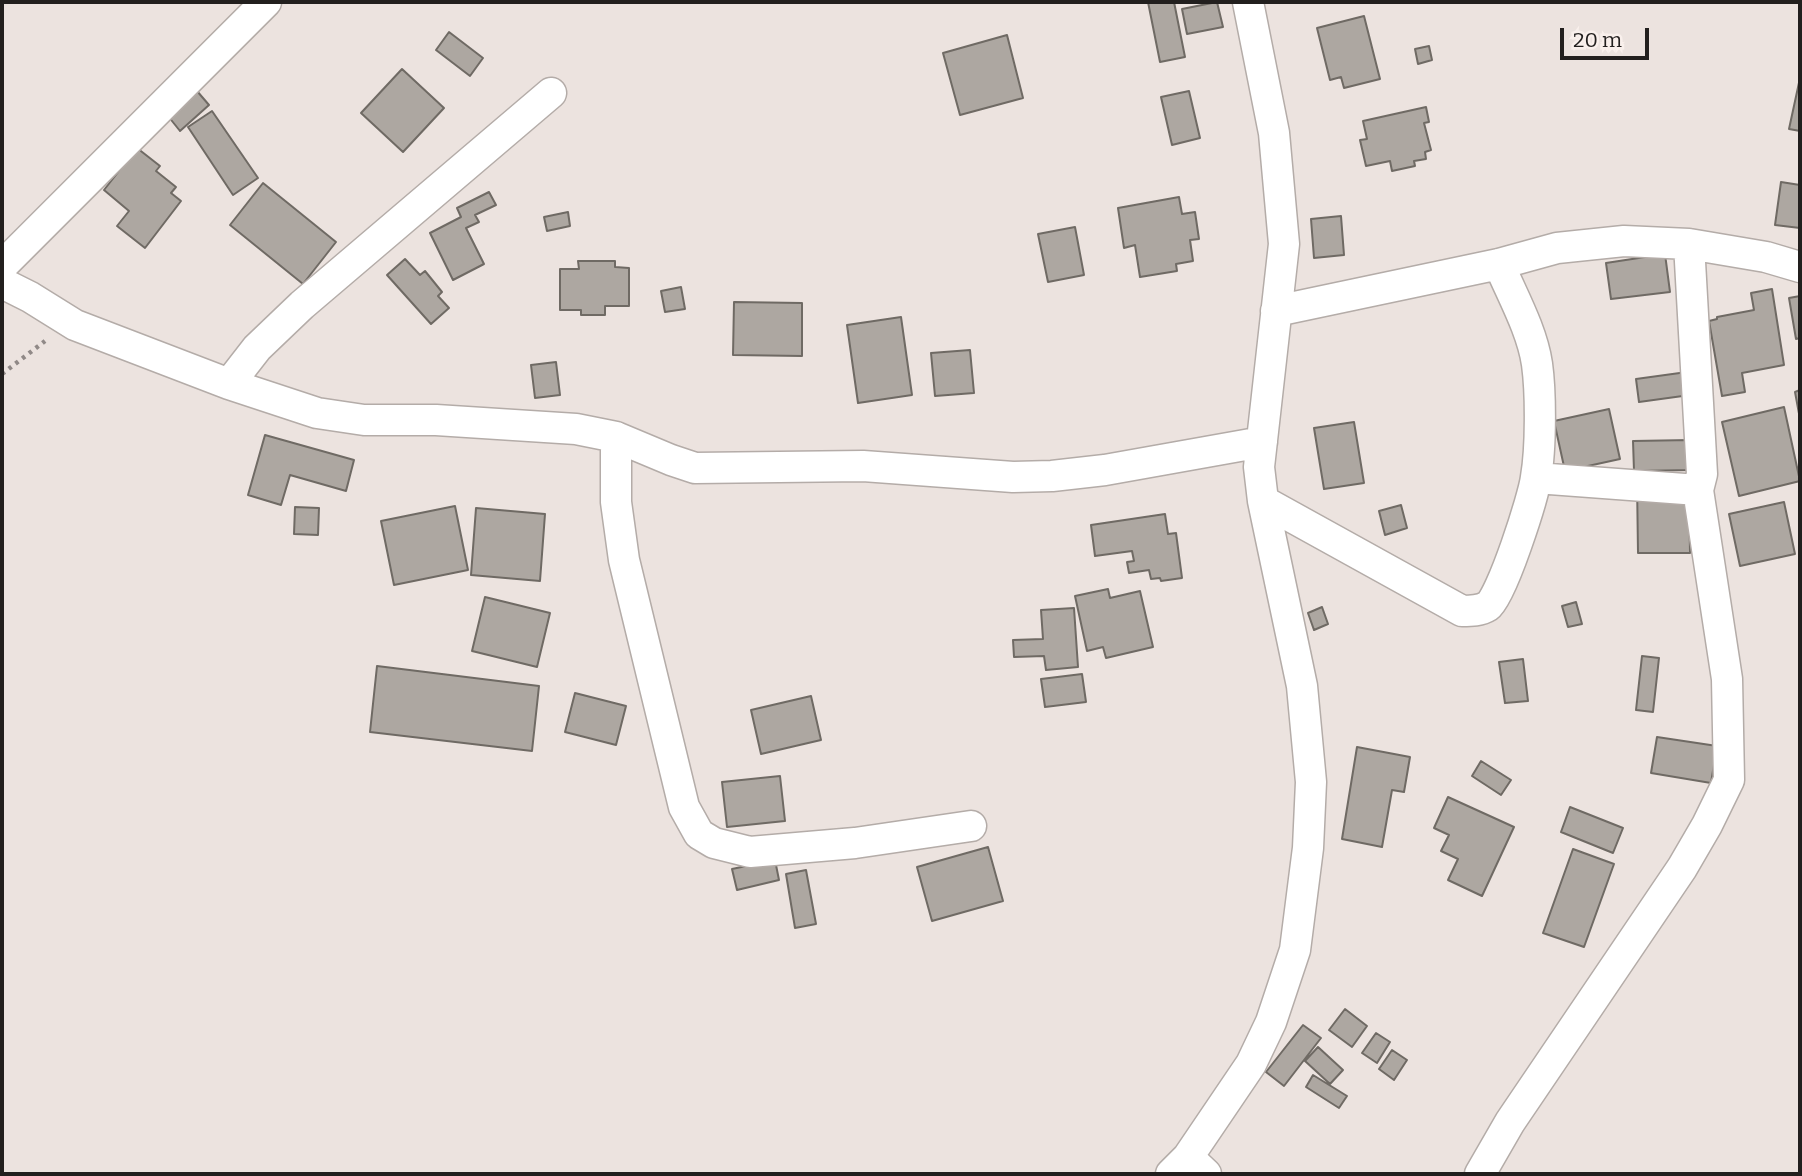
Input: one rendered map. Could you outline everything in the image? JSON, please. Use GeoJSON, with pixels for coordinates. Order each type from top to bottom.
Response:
{"type":"FeatureCollection","features":[{"type":"Feature","properties":{"kind":"street"},"geometry":{"type":"LineString","coordinates":[[2,265],[266,2]]}},
{"type":"Feature","properties":{"kind":"street"},"geometry":{"type":"LineString","coordinates":[[1188,1168],[1251,1064],[1271,1022],[1295,950],[1308,848],[1311,782],[1302,686],[1263,501],[1259,467],[1284,244],[1274,133],[1248,2]]}},
{"type":"Feature","properties":{"kind":"street"},"geometry":{"type":"LineString","coordinates":[[229,384],[257,348],[302,305],[551,93]]}},
{"type":"Feature","properties":{"kind":"street"},"geometry":{"type":"LineString","coordinates":[[1276,310],[1499,264],[1557,248],[1624,241],[1689,244],[1766,257],[1800,267]]}},
{"type":"Feature","properties":{"kind":"street"},"geometry":{"type":"LineString","coordinates":[[1480,1174],[1510,1122],[1682,869],[1729,780],[1727,679],[1698,490],[1702,474],[1689,244]]}},
{"type":"Feature","properties":{"kind":"street"},"geometry":{"type":"LineString","coordinates":[[1263,501],[1462,611],[1476,611],[1490,606],[1503,583],[1536,478],[1539,402],[1537,362],[1499,264]]}},
{"type":"Feature","properties":{"kind":"street"},"geometry":{"type":"LineString","coordinates":[[2,283],[75,325],[229,384],[317,413],[364,420],[436,420],[576,429],[616,438],[695,468],[863,466],[1013,477],[1052,476],[1105,470],[1262,442]]}},
{"type":"Feature","properties":{"kind":"street"},"geometry":{"type":"LineString","coordinates":[[616,438],[616,502],[624,560],[684,807],[699,834],[714,843],[750,852],[855,844],[971,826]]}},
{"type":"Feature","properties":{"kind":"street"},"geometry":{"type":"LineString","coordinates":[[1536,478],[1698,490]]}},
{"type":"Feature","properties":{"kind":"path"},"geometry":{"type":"LineString","coordinates":[[2,374],[37,345],[75,325]]}},
{"type":"Feature","properties":{"kind":"building"},"geometry":{"type":"Polygon","coordinates":[[[1148,2],[1174,2],[1185,57],[1160,62],[1148,2]]]}},
{"type":"Feature","properties":{"kind":"building"},"geometry":{"type":"Polygon","coordinates":[[[1217,2],[1223,27],[1187,34],[1182,9],[1217,2]]]}},
{"type":"Feature","properties":{"kind":"building"},"geometry":{"type":"Polygon","coordinates":[[[1364,16],[1380,79],[1344,88],[1341,77],[1330,80],[1317,28],[1364,16]]]}},
{"type":"Feature","properties":{"kind":"building"},"geometry":{"type":"Polygon","coordinates":[[[449,32],[483,58],[470,76],[436,50],[449,32]]]}},
{"type":"Feature","properties":{"kind":"building"},"geometry":{"type":"Polygon","coordinates":[[[1007,35],[1023,98],[960,115],[943,53],[1007,35]]]}},
{"type":"Feature","properties":{"kind":"building"},"geometry":{"type":"Polygon","coordinates":[[[1429,46],[1432,60],[1418,64],[1415,49],[1429,46]]]}},
{"type":"Feature","properties":{"kind":"building"},"geometry":{"type":"Polygon","coordinates":[[[402,69],[444,108],[403,152],[361,113],[402,69]]]}},
{"type":"Feature","properties":{"kind":"building"},"geometry":{"type":"Polygon","coordinates":[[[1800,78],[1800,131],[1789,129],[1800,78]]]}},
{"type":"Feature","properties":{"kind":"building"},"geometry":{"type":"Polygon","coordinates":[[[197,91],[209,105],[180,131],[168,116],[197,91]]]}},
{"type":"Feature","properties":{"kind":"building"},"geometry":{"type":"Polygon","coordinates":[[[1189,91],[1200,138],[1172,145],[1161,97],[1189,91]]]}},
{"type":"Feature","properties":{"kind":"building"},"geometry":{"type":"Polygon","coordinates":[[[1426,107],[1429,122],[1424,123],[1431,150],[1425,152],[1426,159],[1414,161],[1415,166],[1392,171],[1390,161],[1366,166],[1360,140],[1367,139],[1363,121],[1426,107]]]}},
{"type":"Feature","properties":{"kind":"building"},"geometry":{"type":"Polygon","coordinates":[[[212,111],[258,178],[233,195],[188,127],[212,111]]]}},
{"type":"Feature","properties":{"kind":"building"},"geometry":{"type":"Polygon","coordinates":[[[137,148],[160,166],[156,171],[176,187],[171,193],[181,201],[145,248],[117,226],[129,211],[104,190],[137,148]]]}},
{"type":"Feature","properties":{"kind":"building"},"geometry":{"type":"Polygon","coordinates":[[[1781,182],[1800,185],[1800,228],[1775,225],[1781,182]]]}},
{"type":"Feature","properties":{"kind":"building"},"geometry":{"type":"Polygon","coordinates":[[[263,183],[336,242],[303,284],[230,225],[263,183]]]}},
{"type":"Feature","properties":{"kind":"building"},"geometry":{"type":"Polygon","coordinates":[[[489,192],[496,205],[475,215],[479,222],[466,228],[484,264],[453,280],[430,233],[461,217],[457,208],[489,192]]]}},
{"type":"Feature","properties":{"kind":"building"},"geometry":{"type":"Polygon","coordinates":[[[1179,197],[1182,214],[1195,212],[1199,239],[1190,240],[1193,261],[1176,264],[1177,271],[1140,277],[1135,245],[1124,248],[1118,208],[1179,197]]]}},
{"type":"Feature","properties":{"kind":"building"},"geometry":{"type":"Polygon","coordinates":[[[568,212],[570,226],[547,231],[544,217],[568,212]]]}},
{"type":"Feature","properties":{"kind":"building"},"geometry":{"type":"Polygon","coordinates":[[[1341,216],[1344,255],[1314,258],[1311,219],[1341,216]]]}},
{"type":"Feature","properties":{"kind":"building"},"geometry":{"type":"Polygon","coordinates":[[[1075,227],[1084,275],[1048,282],[1038,234],[1075,227]]]}},
{"type":"Feature","properties":{"kind":"building"},"geometry":{"type":"Polygon","coordinates":[[[1665,254],[1670,292],[1611,299],[1606,263],[1665,254]]]}},
{"type":"Feature","properties":{"kind":"building"},"geometry":{"type":"Polygon","coordinates":[[[405,259],[420,275],[425,271],[442,292],[438,296],[449,308],[431,324],[387,275],[405,259]]]}},
{"type":"Feature","properties":{"kind":"building"},"geometry":{"type":"Polygon","coordinates":[[[578,261],[615,261],[615,267],[629,268],[629,306],[605,306],[605,315],[581,315],[581,310],[560,310],[560,269],[579,269],[578,261]]]}},
{"type":"Feature","properties":{"kind":"building"},"geometry":{"type":"Polygon","coordinates":[[[681,287],[685,309],[665,312],[661,291],[681,287]]]}},
{"type":"Feature","properties":{"kind":"building"},"geometry":{"type":"Polygon","coordinates":[[[1772,289],[1784,365],[1742,373],[1745,392],[1722,396],[1709,321],[1754,310],[1751,293],[1772,289]]]}},
{"type":"Feature","properties":{"kind":"building"},"geometry":{"type":"Polygon","coordinates":[[[1800,296],[1800,338],[1796,339],[1789,298],[1800,296]]]}},
{"type":"Feature","properties":{"kind":"building"},"geometry":{"type":"Polygon","coordinates":[[[734,302],[802,303],[802,356],[733,355],[734,302]]]}},
{"type":"Feature","properties":{"kind":"building"},"geometry":{"type":"Polygon","coordinates":[[[901,317],[912,395],[858,403],[847,325],[901,317]]]}},
{"type":"Feature","properties":{"kind":"building"},"geometry":{"type":"Polygon","coordinates":[[[970,350],[974,393],[935,396],[931,353],[970,350]]]}},
{"type":"Feature","properties":{"kind":"building"},"geometry":{"type":"Polygon","coordinates":[[[556,362],[560,395],[535,398],[531,365],[556,362]]]}},
{"type":"Feature","properties":{"kind":"building"},"geometry":{"type":"Polygon","coordinates":[[[1687,372],[1690,395],[1639,402],[1636,379],[1687,372]]]}},
{"type":"Feature","properties":{"kind":"building"},"geometry":{"type":"Polygon","coordinates":[[[1800,390],[1800,419],[1795,392],[1800,390]]]}},
{"type":"Feature","properties":{"kind":"building"},"geometry":{"type":"Polygon","coordinates":[[[1784,407],[1800,481],[1739,496],[1722,422],[1784,407]]]}},
{"type":"Feature","properties":{"kind":"building"},"geometry":{"type":"Polygon","coordinates":[[[1609,409],[1620,459],[1565,471],[1554,421],[1609,409]]]}},
{"type":"Feature","properties":{"kind":"building"},"geometry":{"type":"Polygon","coordinates":[[[1354,422],[1364,483],[1324,489],[1314,428],[1354,422]]]}},
{"type":"Feature","properties":{"kind":"building"},"geometry":{"type":"Polygon","coordinates":[[[265,435],[354,460],[346,491],[290,475],[281,505],[248,495],[265,435]]]}},
{"type":"Feature","properties":{"kind":"building"},"geometry":{"type":"Polygon","coordinates":[[[1691,440],[1692,470],[1634,471],[1633,441],[1691,440]]]}},
{"type":"Feature","properties":{"kind":"building"},"geometry":{"type":"Polygon","coordinates":[[[1637,481],[1689,481],[1690,553],[1638,553],[1637,481]]]}},
{"type":"Feature","properties":{"kind":"building"},"geometry":{"type":"Polygon","coordinates":[[[1784,502],[1795,554],[1740,566],[1729,514],[1784,502]]]}},
{"type":"Feature","properties":{"kind":"building"},"geometry":{"type":"Polygon","coordinates":[[[1401,505],[1407,528],[1385,535],[1379,511],[1401,505]]]}},
{"type":"Feature","properties":{"kind":"building"},"geometry":{"type":"Polygon","coordinates":[[[455,506],[468,570],[394,585],[381,521],[455,506]]]}},
{"type":"Feature","properties":{"kind":"building"},"geometry":{"type":"Polygon","coordinates":[[[295,507],[319,508],[318,535],[294,534],[295,507]]]}},
{"type":"Feature","properties":{"kind":"building"},"geometry":{"type":"Polygon","coordinates":[[[476,508],[545,514],[540,581],[471,575],[476,508]]]}},
{"type":"Feature","properties":{"kind":"building"},"geometry":{"type":"Polygon","coordinates":[[[1165,514],[1168,534],[1176,533],[1182,578],[1161,581],[1160,578],[1151,579],[1149,570],[1129,573],[1127,562],[1134,561],[1132,551],[1095,556],[1091,525],[1165,514]]]}},
{"type":"Feature","properties":{"kind":"building"},"geometry":{"type":"Polygon","coordinates":[[[1108,589],[1110,598],[1140,591],[1153,647],[1106,658],[1103,647],[1087,651],[1075,596],[1108,589]]]}},
{"type":"Feature","properties":{"kind":"building"},"geometry":{"type":"Polygon","coordinates":[[[485,597],[550,613],[537,667],[472,651],[485,597]]]}},
{"type":"Feature","properties":{"kind":"building"},"geometry":{"type":"Polygon","coordinates":[[[1576,602],[1582,624],[1568,627],[1562,606],[1576,602]]]}},
{"type":"Feature","properties":{"kind":"building"},"geometry":{"type":"Polygon","coordinates":[[[1322,607],[1328,624],[1314,630],[1308,613],[1322,607]]]}},
{"type":"Feature","properties":{"kind":"building"},"geometry":{"type":"Polygon","coordinates":[[[1074,608],[1078,667],[1046,670],[1044,656],[1014,657],[1013,640],[1043,639],[1041,610],[1074,608]]]}},
{"type":"Feature","properties":{"kind":"building"},"geometry":{"type":"Polygon","coordinates":[[[1642,656],[1659,658],[1653,712],[1636,710],[1642,656]]]}},
{"type":"Feature","properties":{"kind":"building"},"geometry":{"type":"Polygon","coordinates":[[[1523,659],[1528,701],[1505,703],[1499,662],[1523,659]]]}},
{"type":"Feature","properties":{"kind":"building"},"geometry":{"type":"Polygon","coordinates":[[[377,666],[539,686],[532,751],[370,732],[377,666]]]}},
{"type":"Feature","properties":{"kind":"building"},"geometry":{"type":"Polygon","coordinates":[[[1082,674],[1086,702],[1045,707],[1041,679],[1082,674]]]}},
{"type":"Feature","properties":{"kind":"building"},"geometry":{"type":"Polygon","coordinates":[[[575,693],[626,706],[616,745],[565,732],[575,693]]]}},
{"type":"Feature","properties":{"kind":"building"},"geometry":{"type":"Polygon","coordinates":[[[811,696],[821,740],[761,754],[751,710],[811,696]]]}},
{"type":"Feature","properties":{"kind":"building"},"geometry":{"type":"Polygon","coordinates":[[[1657,737],[1717,746],[1711,783],[1651,773],[1657,737]]]}},
{"type":"Feature","properties":{"kind":"building"},"geometry":{"type":"Polygon","coordinates":[[[1357,747],[1410,757],[1404,792],[1392,790],[1382,847],[1342,839],[1357,747]]]}},
{"type":"Feature","properties":{"kind":"building"},"geometry":{"type":"Polygon","coordinates":[[[1481,761],[1511,780],[1501,795],[1472,776],[1481,761]]]}},
{"type":"Feature","properties":{"kind":"building"},"geometry":{"type":"Polygon","coordinates":[[[780,776],[785,821],[727,827],[722,782],[780,776]]]}},
{"type":"Feature","properties":{"kind":"building"},"geometry":{"type":"Polygon","coordinates":[[[1448,797],[1514,827],[1482,896],[1448,880],[1458,859],[1441,851],[1449,835],[1434,828],[1448,797]]]}},
{"type":"Feature","properties":{"kind":"building"},"geometry":{"type":"Polygon","coordinates":[[[1570,807],[1623,828],[1613,853],[1561,832],[1570,807]]]}},
{"type":"Feature","properties":{"kind":"building"},"geometry":{"type":"Polygon","coordinates":[[[988,847],[1003,901],[932,921],[917,867],[988,847]]]}},
{"type":"Feature","properties":{"kind":"building"},"geometry":{"type":"Polygon","coordinates":[[[1573,849],[1614,864],[1584,947],[1543,933],[1573,849]]]}},
{"type":"Feature","properties":{"kind":"building"},"geometry":{"type":"Polygon","coordinates":[[[775,860],[779,880],[737,890],[732,869],[775,860]]]}},
{"type":"Feature","properties":{"kind":"building"},"geometry":{"type":"Polygon","coordinates":[[[806,870],[816,924],[795,928],[786,874],[806,870]]]}},
{"type":"Feature","properties":{"kind":"building"},"geometry":{"type":"Polygon","coordinates":[[[1345,1009],[1367,1026],[1352,1047],[1329,1030],[1345,1009]]]}},
{"type":"Feature","properties":{"kind":"building"},"geometry":{"type":"Polygon","coordinates":[[[1303,1025],[1321,1038],[1284,1086],[1266,1072],[1303,1025]]]}},
{"type":"Feature","properties":{"kind":"building"},"geometry":{"type":"Polygon","coordinates":[[[1376,1033],[1390,1042],[1377,1063],[1362,1053],[1376,1033]]]}},
{"type":"Feature","properties":{"kind":"building"},"geometry":{"type":"Polygon","coordinates":[[[1318,1047],[1343,1070],[1330,1084],[1305,1061],[1318,1047]]]}},
{"type":"Feature","properties":{"kind":"building"},"geometry":{"type":"Polygon","coordinates":[[[1392,1050],[1407,1060],[1394,1080],[1379,1069],[1392,1050]]]}},
{"type":"Feature","properties":{"kind":"building"},"geometry":{"type":"Polygon","coordinates":[[[1313,1075],[1347,1096],[1339,1108],[1306,1087],[1313,1075]]]}}]}
